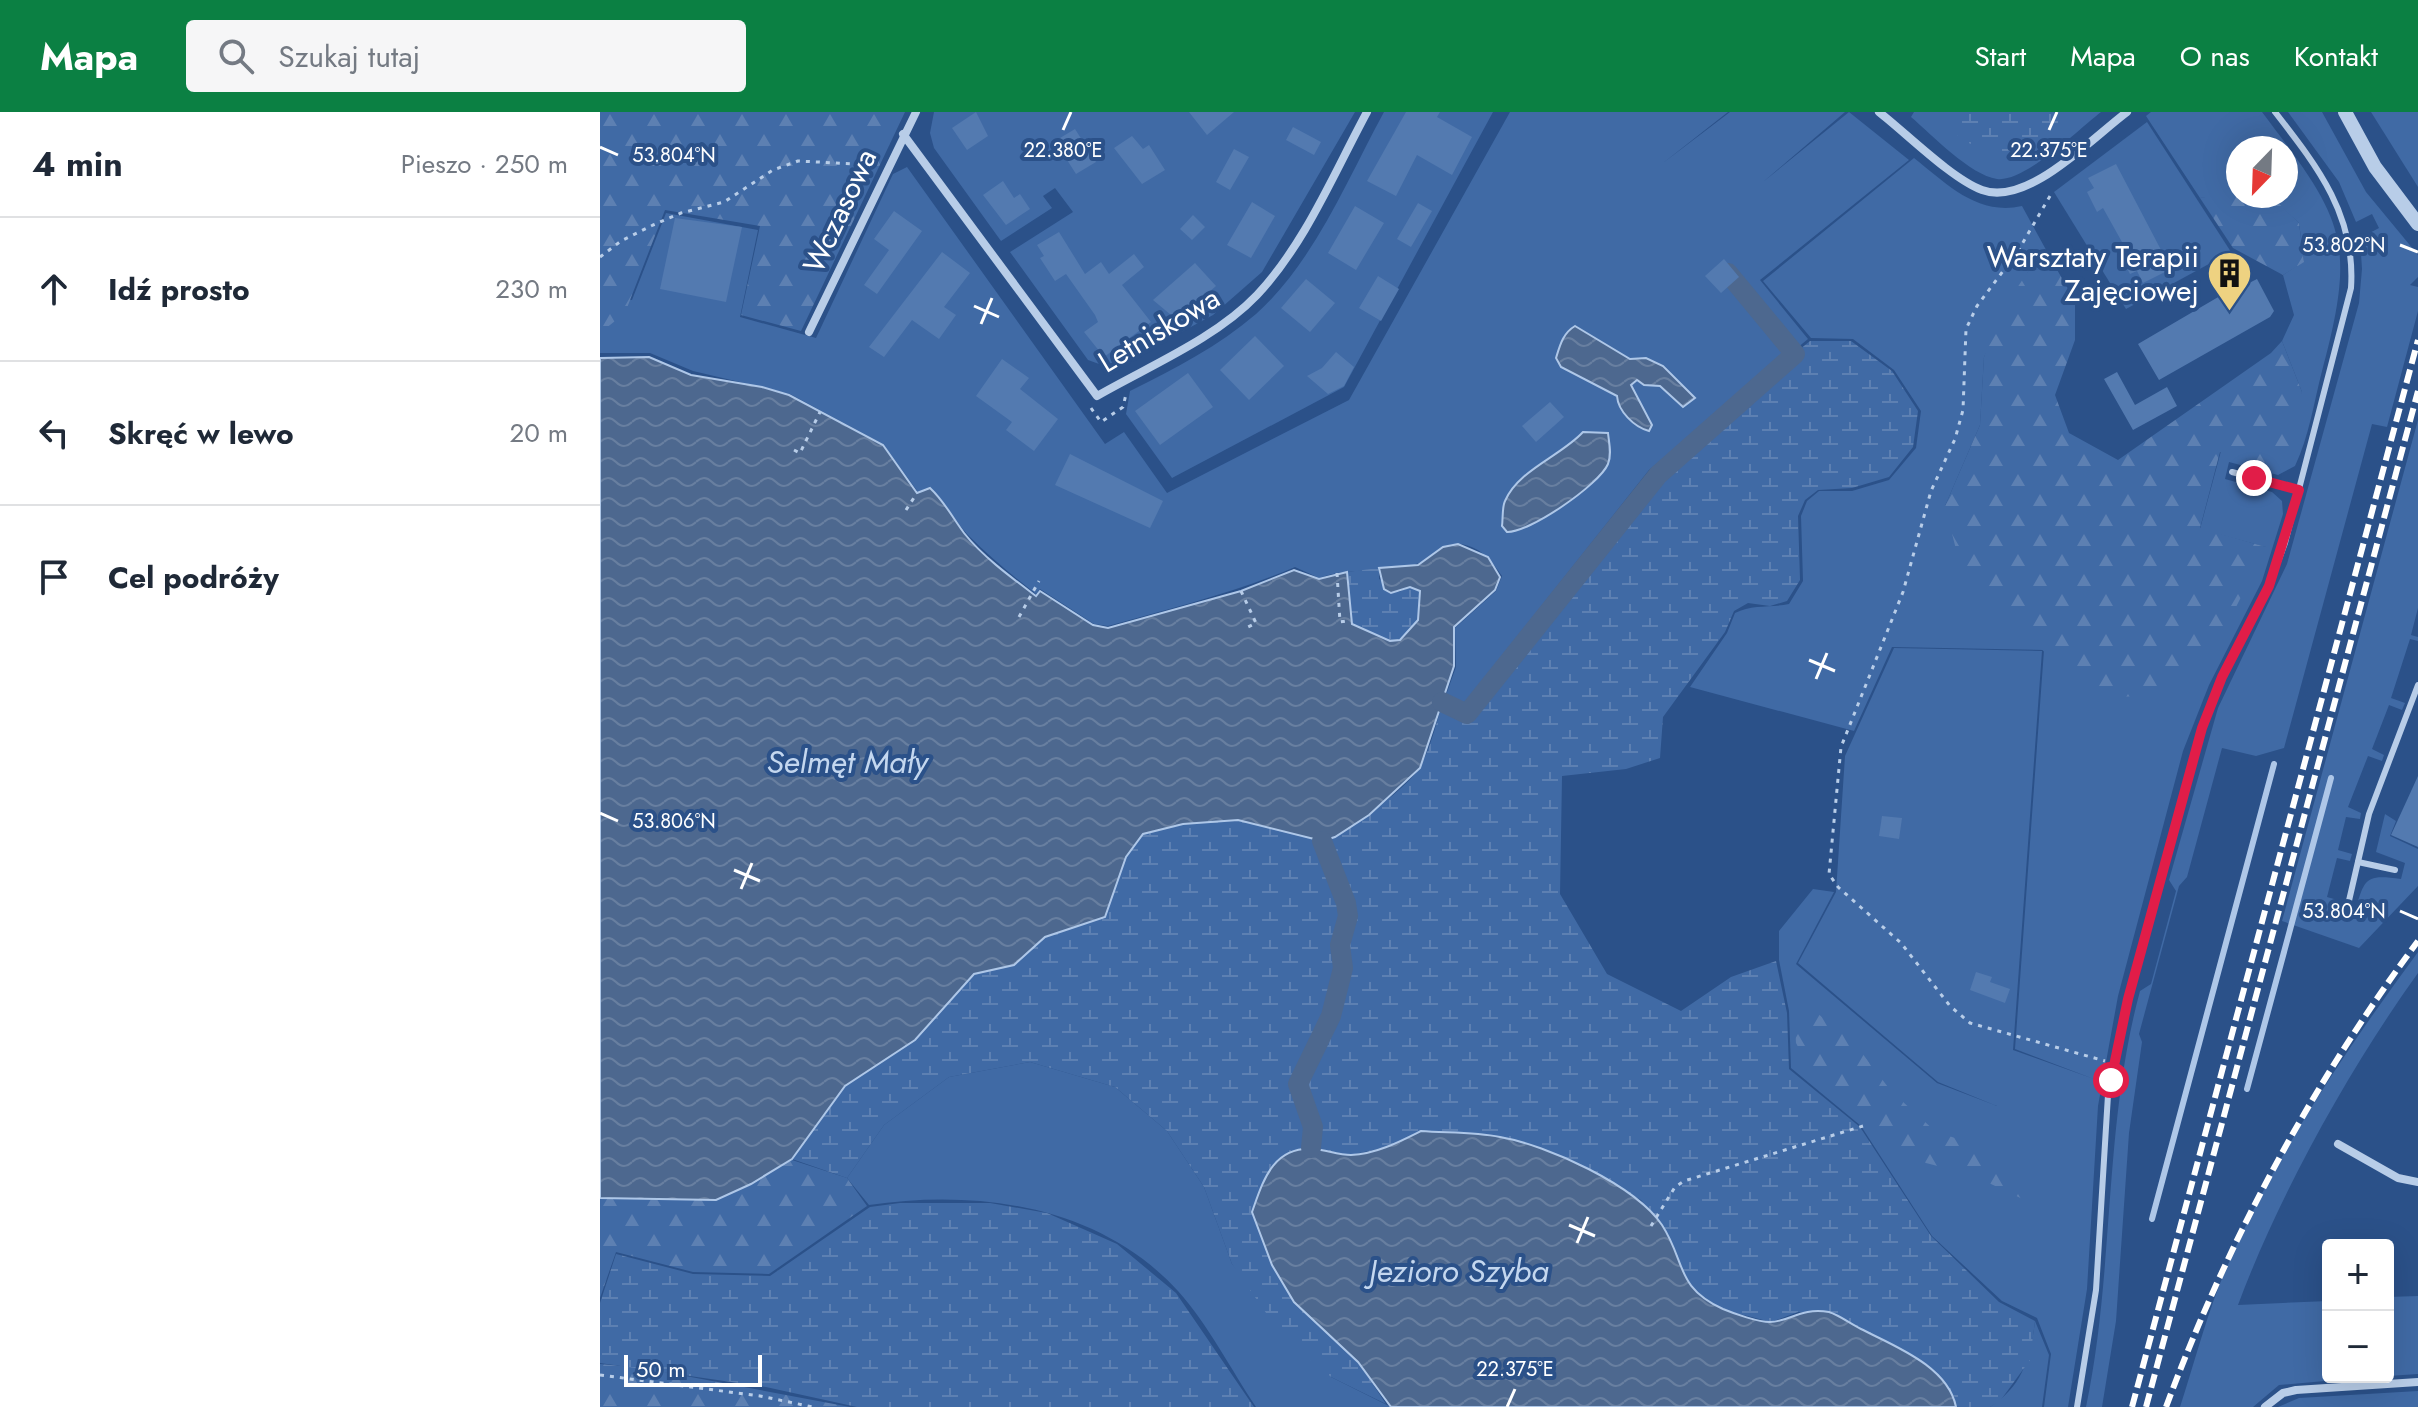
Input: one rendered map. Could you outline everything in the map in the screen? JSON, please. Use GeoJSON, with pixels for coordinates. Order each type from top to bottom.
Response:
{"type":"FeatureCollection","features":[{"type":"Feature","properties":{"kind":"street","name":"Wczasowa"},"geometry":{"type":"LineString","coordinates":[[809,332],[916,112]]}},
{"type":"Feature","properties":{"kind":"street","name":"Letniskowa"},"geometry":{"type":"LineString","coordinates":[[903,134],[1097,396],[1214,328],[1256,296],[1286,260],[1367,112]]}},
{"type":"Feature","properties":{"kind":"street"},"geometry":{"type":"LineString","coordinates":[[1879,112],[1972,186],[1998,194],[2026,188],[2127,112]]}},
{"type":"Feature","properties":{"kind":"street"},"geometry":{"type":"LineString","coordinates":[[2345,112],[2375,167],[2418,224]]}},
{"type":"Feature","properties":{"kind":"street"},"geometry":{"type":"LineString","coordinates":[[2338,1144],[2398,1178],[2418,1182]]}},
{"type":"Feature","properties":{"kind":"street"},"geometry":{"type":"LineString","coordinates":[[2265,1407],[2283,1393],[2296,1390],[2418,1382]]}},
{"type":"Feature","properties":{"kind":"lane"},"geometry":{"type":"LineString","coordinates":[[2077,1407],[2094,1302],[2103,1145],[2114,1063],[2202,728],[2222,677],[2269,586],[2299,490],[2348,308],[2352,260],[2347,228],[2328,184],[2275,112]]}},
{"type":"Feature","properties":{"kind":"lane"},"geometry":{"type":"LineString","coordinates":[[2232,472],[2299,490]]}},
{"type":"Feature","properties":{"kind":"lane"},"geometry":{"type":"LineString","coordinates":[[2348,905],[2369,814],[2418,685]]}},
{"type":"Feature","properties":{"kind":"lane"},"geometry":{"type":"LineString","coordinates":[[2358,862],[2395,870]]}},
{"type":"Feature","properties":{"kind":"path"},"geometry":{"type":"LineString","coordinates":[[600,257],[653,225],[724,202],[773,170],[798,161],[888,166]]}},
{"type":"Feature","properties":{"kind":"path"},"geometry":{"type":"LineString","coordinates":[[2050,196],[2018,251],[1977,306],[1966,329],[1963,410],[1955,439],[1931,491],[1903,592],[1841,747],[1829,874],[1838,887],[1901,943],[1950,1006],[1970,1023],[2114,1063]]}},
{"type":"Feature","properties":{"kind":"path"},"geometry":{"type":"LineString","coordinates":[[1082,396],[1101,422],[1123,407],[1127,389]]}},
{"type":"Feature","properties":{"kind":"path"},"geometry":{"type":"LineString","coordinates":[[794,450],[800,453],[820,412]]}},
{"type":"Feature","properties":{"kind":"path"},"geometry":{"type":"LineString","coordinates":[[906,510],[917,493]]}},
{"type":"Feature","properties":{"kind":"path"},"geometry":{"type":"LineString","coordinates":[[1337,573],[1340,622],[1346,621]]}},
{"type":"Feature","properties":{"kind":"path"},"geometry":{"type":"LineString","coordinates":[[1019,617],[1039,581]]}},
{"type":"Feature","properties":{"kind":"path"},"geometry":{"type":"LineString","coordinates":[[1241,591],[1256,623],[1246,628]]}},
{"type":"Feature","properties":{"kind":"path"},"geometry":{"type":"LineString","coordinates":[[1651,1226],[1675,1187],[1684,1181],[1863,1126]]}},
{"type":"Feature","properties":{"kind":"path"},"geometry":{"type":"LineString","coordinates":[[600,1375],[760,1396],[813,1407]]}},
{"type":"Feature","properties":{"kind":"green space"},"geometry":{"type":"Polygon","coordinates":[[[600,112],[905,112],[801,331],[741,315],[760,226],[665,210],[625,313],[600,333],[600,112]]]}},
{"type":"Feature","properties":{"kind":"green space"},"geometry":{"type":"Polygon","coordinates":[[[934,112],[1355,112],[1262,272],[1213,315],[1113,369],[1088,360],[1010,252],[1073,212],[1055,188],[1043,196],[1052,208],[1001,241],[934,148],[930,133],[934,112]]]}},
{"type":"Feature","properties":{"kind":"green space"},"geometry":{"type":"Polygon","coordinates":[[[1384,112],[1493,112],[1344,387],[1172,478],[1126,414],[1130,391],[1211,347],[1256,314],[1277,293],[1328,219],[1384,112]]]}},
{"type":"Feature","properties":{"kind":"green space"},"geometry":{"type":"Polygon","coordinates":[[[1510,112],[1728,112],[1663,163],[1730,112],[1845,112],[1763,182],[1849,112],[1909,160],[1760,280],[1808,339],[1649,470],[1464,704],[1446,695],[1456,667],[1455,628],[1496,591],[1502,576],[1489,559],[1472,547],[1452,544],[1424,561],[1408,566],[1345,572],[1319,578],[1295,567],[1249,585],[1179,606],[1108,626],[1094,624],[1040,589],[1036,594],[1002,566],[969,536],[930,488],[918,492],[883,444],[790,394],[693,371],[650,353],[600,353],[600,295],[632,300],[666,213],[758,230],[740,317],[816,338],[893,174],[907,167],[1105,444],[1124,432],[1167,493],[1349,400],[1510,112]]]}},
{"type":"Feature","properties":{"kind":"green space"},"geometry":{"type":"Polygon","coordinates":[[[1914,112],[2101,112],[2036,164],[2022,173],[1997,179],[1975,170],[1952,153],[1911,117],[1914,112]]]}},
{"type":"Feature","properties":{"kind":"green space"},"geometry":{"type":"Polygon","coordinates":[[[1947,112],[2078,112],[2046,143],[2034,149],[2008,153],[1966,142],[1953,130],[1947,112]]]}},
{"type":"Feature","properties":{"kind":"green space"},"geometry":{"type":"Polygon","coordinates":[[[2151,112],[2262,112],[2280,136],[2226,136],[2226,195],[2200,198],[2146,116],[2151,112]]]}},
{"type":"Feature","properties":{"kind":"green space"},"geometry":{"type":"Polygon","coordinates":[[[2288,112],[2322,112],[2366,192],[2418,255],[2418,277],[2410,285],[2418,287],[2418,311],[2387,427],[2372,424],[2284,748],[2256,756],[2222,748],[2187,877],[2179,886],[2139,1034],[2142,1042],[2129,1133],[2116,1321],[2102,1407],[2086,1407],[2101,1303],[2120,1094],[2140,991],[2151,984],[2176,891],[2169,880],[2218,708],[2287,564],[2359,303],[2362,269],[2360,238],[2379,228],[2372,214],[2356,222],[2339,182],[2288,112]]]}},
{"type":"Feature","properties":{"kind":"green space"},"geometry":{"type":"Polygon","coordinates":[[[2371,112],[2418,112],[2418,187],[2371,112]]]}},
{"type":"Feature","properties":{"kind":"green space"},"geometry":{"type":"Polygon","coordinates":[[[2147,122],[2231,252],[2126,309],[2054,192],[2147,122]]]}},
{"type":"Feature","properties":{"kind":"green space"},"geometry":{"type":"Polygon","coordinates":[[[1914,158],[1951,187],[1977,202],[2006,208],[2022,206],[2056,268],[2029,270],[1984,357],[1980,425],[1945,506],[2266,547],[2200,529],[2221,451],[2263,463],[2302,392],[2282,341],[2294,315],[2283,275],[2304,261],[2299,223],[2282,208],[2298,208],[2298,161],[2326,205],[2336,231],[2340,259],[2333,326],[2311,419],[2295,466],[2278,475],[2229,462],[2225,479],[2272,492],[2282,501],[2283,514],[2262,581],[2209,685],[2183,751],[2118,996],[2098,1106],[2087,1289],[2068,1407],[2044,1407],[2051,1354],[2037,1318],[2002,1301],[1932,1236],[1861,1126],[1791,1068],[1789,1011],[1779,960],[1779,931],[1813,889],[1834,892],[1796,964],[1937,1083],[1997,1106],[1938,1082],[1798,963],[1836,892],[1845,756],[1894,648],[2042,651],[2013,1050],[2094,1079],[2015,1049],[2044,650],[1892,647],[1854,731],[1690,687],[1727,633],[1735,613],[1755,607],[1789,604],[1803,581],[1801,516],[1807,501],[1819,491],[1852,491],[1889,480],[1916,448],[1921,411],[1894,370],[1853,339],[1811,338],[1763,281],[1914,158]]]}},
{"type":"Feature","properties":{"kind":"green space"},"geometry":{"type":"Polygon","coordinates":[[[2226,193],[2226,208],[2283,208],[2299,223],[2304,262],[2283,275],[2233,248],[2200,198],[2226,193]]]}},
{"type":"Feature","properties":{"kind":"green space"},"geometry":{"type":"Polygon","coordinates":[[[2056,268],[2075,301],[2075,340],[2055,395],[2069,433],[2118,460],[2271,353],[2282,341],[2302,392],[2288,453],[2263,463],[2220,452],[2200,528],[2266,547],[2208,663],[2190,676],[2136,696],[2090,699],[1960,565],[1945,506],[1980,425],[1984,357],[1999,315],[2029,270],[2056,268]]]}},
{"type":"Feature","properties":{"kind":"green space"},"geometry":{"type":"Polygon","coordinates":[[[1810,341],[1851,341],[1892,371],[1918,411],[1913,447],[1889,477],[1852,488],[1818,490],[1805,500],[1798,516],[1800,580],[1787,601],[1770,606],[1748,603],[1734,611],[1725,632],[1663,717],[1660,758],[1626,769],[1562,776],[1560,894],[1607,974],[1681,1011],[1731,977],[1776,961],[1787,1013],[1789,1069],[1860,1127],[1931,1236],[1999,1302],[2035,1321],[2030,1360],[2000,1401],[1990,1407],[1956,1407],[1954,1396],[1864,1330],[1830,1313],[1798,1312],[1771,1322],[1724,1310],[1690,1289],[1663,1226],[1641,1200],[1551,1153],[1501,1137],[1421,1131],[1387,1147],[1350,1155],[1328,1151],[1294,1302],[1358,1362],[1386,1404],[1331,1377],[1282,1336],[1232,1264],[1204,1187],[1167,1131],[1115,1087],[1030,1062],[949,1077],[884,1125],[847,1178],[792,1159],[845,1086],[915,1040],[974,974],[1014,965],[1045,937],[1105,917],[1126,857],[1143,834],[1183,824],[1238,820],[1322,841],[1390,798],[1420,767],[1445,696],[1464,705],[1651,471],[1810,341]]]}},
{"type":"Feature","properties":{"kind":"green space"},"geometry":{"type":"Polygon","coordinates":[[[2418,420],[2418,608],[2411,635],[2418,637],[2418,641],[2410,639],[2391,698],[2405,703],[2402,710],[2389,705],[2372,749],[2384,755],[2382,761],[2368,756],[2348,807],[2361,813],[2360,819],[2346,817],[2338,850],[2352,854],[2350,861],[2337,858],[2327,897],[2341,901],[2339,907],[2355,911],[2361,891],[2368,881],[2380,877],[2401,879],[2405,863],[2376,852],[2385,814],[2396,821],[2390,836],[2418,849],[2418,886],[2359,948],[2282,921],[2418,420]]]}},
{"type":"Feature","properties":{"kind":"green space"},"geometry":{"type":"Polygon","coordinates":[[[1379,568],[1379,579],[1399,592],[1410,587],[1420,591],[1418,620],[1400,640],[1390,641],[1352,624],[1347,572],[1379,568]]]}},
{"type":"Feature","properties":{"kind":"green space"},"geometry":{"type":"Polygon","coordinates":[[[2418,952],[2418,973],[2367,1050],[2318,1134],[2274,1220],[2238,1305],[2322,1301],[2322,1381],[2279,1385],[2253,1407],[2180,1407],[2203,1331],[2238,1242],[2283,1155],[2362,1031],[2418,952]]]}},
{"type":"Feature","properties":{"kind":"green space"},"geometry":{"type":"Polygon","coordinates":[[[1809,1007],[1852,1040],[1891,1091],[1936,1132],[1971,1143],[2008,1165],[2035,1191],[2029,1202],[1972,1175],[1926,1163],[1886,1141],[1813,1075],[1796,1043],[1794,1008],[1809,1007]]]}},
{"type":"Feature","properties":{"kind":"green space"},"geometry":{"type":"Polygon","coordinates":[[[1030,1062],[1115,1087],[1167,1131],[1204,1187],[1232,1264],[1331,1377],[1391,1407],[1256,1407],[1209,1332],[1178,1291],[1147,1262],[1112,1239],[1074,1222],[1035,1210],[994,1203],[952,1200],[869,1205],[847,1178],[884,1125],[949,1077],[1030,1062]]]}},
{"type":"Feature","properties":{"kind":"green space"},"geometry":{"type":"Polygon","coordinates":[[[792,1160],[847,1178],[867,1206],[769,1274],[693,1272],[616,1252],[600,1298],[600,1198],[716,1200],[792,1160]]]}},
{"type":"Feature","properties":{"kind":"green space"},"geometry":{"type":"Polygon","coordinates":[[[900,1203],[990,1203],[1047,1213],[1117,1244],[1176,1293],[1254,1407],[857,1407],[766,1387],[600,1363],[600,1303],[616,1254],[693,1274],[770,1276],[870,1207],[900,1203]]]}},
{"type":"Feature","properties":{"kind":"green space"},"geometry":{"type":"Polygon","coordinates":[[[2418,1296],[2418,1374],[2394,1376],[2394,1297],[2418,1296]]]}},
{"type":"Feature","properties":{"kind":"green space"},"geometry":{"type":"Polygon","coordinates":[[[2035,1321],[2049,1355],[2042,1407],[1990,1407],[2018,1380],[2028,1358],[2035,1321]]]}},
{"type":"Feature","properties":{"kind":"green space"},"geometry":{"type":"Polygon","coordinates":[[[600,1364],[643,1368],[850,1407],[600,1407],[600,1364]]]}},
{"type":"Feature","properties":{"kind":"green space"},"geometry":{"type":"Polygon","coordinates":[[[2418,1391],[2418,1407],[2278,1407],[2299,1398],[2418,1391]]]}},
{"type":"Feature","properties":{"kind":"water"},"geometry":{"type":"Polygon","coordinates":[[[1575,326],[1630,359],[1646,358],[1663,366],[1695,398],[1683,407],[1660,386],[1644,385],[1637,380],[1631,385],[1652,425],[1649,431],[1638,426],[1624,413],[1617,396],[1561,367],[1556,358],[1559,348],[1575,326]]]}},
{"type":"Feature","properties":{"kind":"water","name":"Selmęt Mały"},"geometry":{"type":"Polygon","coordinates":[[[649,357],[691,375],[762,387],[789,395],[883,445],[917,493],[930,488],[971,542],[998,566],[1036,596],[1040,591],[1093,625],[1108,628],[1241,591],[1294,570],[1319,579],[1347,572],[1352,624],[1390,641],[1400,640],[1418,620],[1420,591],[1410,587],[1391,593],[1384,589],[1379,568],[1418,565],[1443,547],[1458,544],[1488,557],[1500,577],[1495,590],[1454,627],[1454,666],[1420,768],[1369,815],[1335,837],[1322,841],[1238,820],[1183,824],[1143,834],[1126,857],[1105,917],[1045,937],[1014,965],[974,974],[915,1040],[845,1086],[792,1159],[751,1184],[716,1200],[600,1198],[600,358],[649,357]]]}},
{"type":"Feature","properties":{"kind":"water"},"geometry":{"type":"Polygon","coordinates":[[[1583,432],[1608,433],[1610,456],[1602,473],[1578,495],[1546,516],[1531,525],[1507,532],[1502,526],[1503,510],[1511,490],[1583,432]]]}},
{"type":"Feature","properties":{"kind":"water","name":"Jezioro Szyba"},"geometry":{"type":"Polygon","coordinates":[[[1421,1131],[1470,1133],[1519,1141],[1588,1169],[1649,1210],[1670,1238],[1689,1283],[1708,1301],[1765,1322],[1811,1311],[1833,1313],[1918,1359],[1942,1380],[1956,1407],[1391,1407],[1358,1362],[1294,1302],[1272,1265],[1252,1212],[1272,1167],[1289,1153],[1315,1149],[1346,1155],[1360,1154],[1387,1147],[1421,1131]]]}},
{"type":"Feature","properties":{"kind":"building"},"geometry":{"type":"Polygon","coordinates":[[[976,112],[988,136],[967,150],[952,128],[976,112]]]}},
{"type":"Feature","properties":{"kind":"building"},"geometry":{"type":"Polygon","coordinates":[[[1189,112],[1234,112],[1207,135],[1189,112]]]}},
{"type":"Feature","properties":{"kind":"building"},"geometry":{"type":"Polygon","coordinates":[[[1406,112],[1440,112],[1437,117],[1472,137],[1452,175],[1417,155],[1396,196],[1367,181],[1406,112]]]}},
{"type":"Feature","properties":{"kind":"building"},"geometry":{"type":"Polygon","coordinates":[[[1293,127],[1321,142],[1314,155],[1286,140],[1293,127]]]}},
{"type":"Feature","properties":{"kind":"building"},"geometry":{"type":"Polygon","coordinates":[[[1075,129],[1096,162],[1076,174],[1055,141],[1075,129]]]}},
{"type":"Feature","properties":{"kind":"building"},"geometry":{"type":"Polygon","coordinates":[[[1132,136],[1143,149],[1149,145],[1165,170],[1142,184],[1114,148],[1132,136]]]}},
{"type":"Feature","properties":{"kind":"building"},"geometry":{"type":"Polygon","coordinates":[[[1234,149],[1249,157],[1230,190],[1216,182],[1234,149]]]}},
{"type":"Feature","properties":{"kind":"building"},"geometry":{"type":"Polygon","coordinates":[[[2116,164],[2171,269],[2143,283],[2137,271],[2130,274],[2120,255],[2127,251],[2103,208],[2097,212],[2087,192],[2094,188],[2088,178],[2116,164]]]}},
{"type":"Feature","properties":{"kind":"building"},"geometry":{"type":"Polygon","coordinates":[[[1003,181],[1014,198],[1020,194],[1030,209],[1006,225],[983,195],[1003,181]]]}},
{"type":"Feature","properties":{"kind":"building"},"geometry":{"type":"Polygon","coordinates":[[[1252,202],[1275,216],[1251,258],[1227,245],[1252,202]]]}},
{"type":"Feature","properties":{"kind":"building"},"geometry":{"type":"Polygon","coordinates":[[[1418,203],[1432,211],[1411,247],[1397,239],[1418,203]]]}},
{"type":"Feature","properties":{"kind":"building"},"geometry":{"type":"Polygon","coordinates":[[[1355,206],[1384,223],[1356,270],[1328,253],[1355,206]]]}},
{"type":"Feature","properties":{"kind":"building"},"geometry":{"type":"Polygon","coordinates":[[[894,211],[922,231],[877,294],[864,285],[889,250],[874,239],[894,211]]]}},
{"type":"Feature","properties":{"kind":"building"},"geometry":{"type":"Polygon","coordinates":[[[1193,215],[1205,227],[1192,240],[1180,229],[1193,215]]]}},
{"type":"Feature","properties":{"kind":"building"},"geometry":{"type":"Polygon","coordinates":[[[675,218],[742,227],[726,302],[660,289],[675,218]]]}},
{"type":"Feature","properties":{"kind":"building"},"geometry":{"type":"Polygon","coordinates":[[[1059,232],[1085,274],[1101,262],[1109,274],[1134,254],[1144,267],[1122,285],[1151,322],[1104,357],[1084,332],[1098,322],[1095,315],[1066,274],[1055,281],[1040,258],[1044,256],[1037,245],[1059,232]]]}},
{"type":"Feature","properties":{"kind":"building"},"geometry":{"type":"Polygon","coordinates":[[[942,252],[970,273],[944,307],[956,315],[939,339],[912,320],[884,357],[869,347],[942,252]]]}},
{"type":"Feature","properties":{"kind":"building"},"geometry":{"type":"Polygon","coordinates":[[[1724,259],[1739,277],[1721,293],[1705,276],[1724,259]]]}},
{"type":"Feature","properties":{"kind":"building"},"geometry":{"type":"Polygon","coordinates":[[[1195,263],[1216,286],[1177,320],[1153,300],[1195,263]]]}},
{"type":"Feature","properties":{"kind":"building"},"geometry":{"type":"Polygon","coordinates":[[[1378,276],[1399,289],[1381,321],[1359,308],[1378,276]]]}},
{"type":"Feature","properties":{"kind":"building"},"geometry":{"type":"Polygon","coordinates":[[[1306,279],[1335,303],[1310,332],[1281,308],[1306,279]]]}},
{"type":"Feature","properties":{"kind":"building"},"geometry":{"type":"Polygon","coordinates":[[[2249,279],[2251,282],[2257,279],[2274,311],[2270,317],[2159,380],[2138,344],[2249,279]]]}},
{"type":"Feature","properties":{"kind":"building"},"geometry":{"type":"Polygon","coordinates":[[[1255,336],[1284,366],[1249,400],[1220,370],[1255,336]]]}},
{"type":"Feature","properties":{"kind":"building"},"geometry":{"type":"Polygon","coordinates":[[[1336,352],[1354,367],[1344,386],[1328,394],[1307,376],[1322,368],[1336,352]]]}},
{"type":"Feature","properties":{"kind":"building"},"geometry":{"type":"Polygon","coordinates":[[[1002,359],[1029,378],[1020,389],[1058,419],[1034,451],[1006,430],[1012,422],[976,396],[1002,359]]]}},
{"type":"Feature","properties":{"kind":"building"},"geometry":{"type":"Polygon","coordinates":[[[2117,372],[2135,405],[2167,387],[2177,406],[2133,430],[2104,379],[2117,372]]]}},
{"type":"Feature","properties":{"kind":"building"},"geometry":{"type":"Polygon","coordinates":[[[1188,373],[1213,407],[1160,445],[1135,411],[1188,373]]]}},
{"type":"Feature","properties":{"kind":"building"},"geometry":{"type":"Polygon","coordinates":[[[1550,402],[1564,417],[1536,442],[1522,426],[1550,402]]]}},
{"type":"Feature","properties":{"kind":"building"},"geometry":{"type":"Polygon","coordinates":[[[1070,454],[1163,501],[1150,528],[1055,485],[1070,454]]]}},
{"type":"Feature","properties":{"kind":"building"},"geometry":{"type":"Polygon","coordinates":[[[2418,776],[2418,847],[2391,835],[2418,776]]]}},
{"type":"Feature","properties":{"kind":"building"},"geometry":{"type":"Polygon","coordinates":[[[1882,816],[1902,818],[1899,839],[1879,836],[1882,816]]]}},
{"type":"Feature","properties":{"kind":"building"},"geometry":{"type":"Polygon","coordinates":[[[1976,972],[1992,977],[1990,982],[2010,989],[2005,1003],[1970,990],[1976,972]]]}},
{"type":"Feature","properties":{"kind":"waterway"},"geometry":{"type":"LineString","coordinates":[[1442,702],[1467,714],[1658,475],[1795,354],[1728,273]]}},
{"type":"Feature","properties":{"kind":"waterway"},"geometry":{"type":"LineString","coordinates":[[2152,1219],[2274,764]]}},
{"type":"Feature","properties":{"kind":"waterway"},"geometry":{"type":"LineString","coordinates":[[2247,1089],[2331,778]]}},
{"type":"Feature","properties":{"kind":"waterway"},"geometry":{"type":"LineString","coordinates":[[1311,1148],[1313,1127],[1298,1084],[1331,1016],[1343,968],[1340,945],[1348,916],[1322,841]]}},
{"type":"Feature","properties":{"kind":"railway"},"geometry":{"type":"LineString","coordinates":[[2132,1407],[2418,340]]}},
{"type":"Feature","properties":{"kind":"railway"},"geometry":{"type":"LineString","coordinates":[[2146,1407],[2418,391]]}},
{"type":"Feature","properties":{"kind":"railway"},"geometry":{"type":"LineString","coordinates":[[2166,1407],[2217,1284],[2276,1165],[2343,1051],[2418,941]]}},
{"type":"Feature","properties":{"kind":"place","name":"Warsztaty Terapii Zajęciowej"},"geometry":{"type":"Point","coordinates":[2230,313]}},
{"type":"Feature","properties":{"kind":"route"},"geometry":{"type":"LineString","coordinates":[[2111,1080],[2128,999],[2202,728],[2222,677],[2269,586],[2285,543],[2299,490],[2254,478]]}}]}
